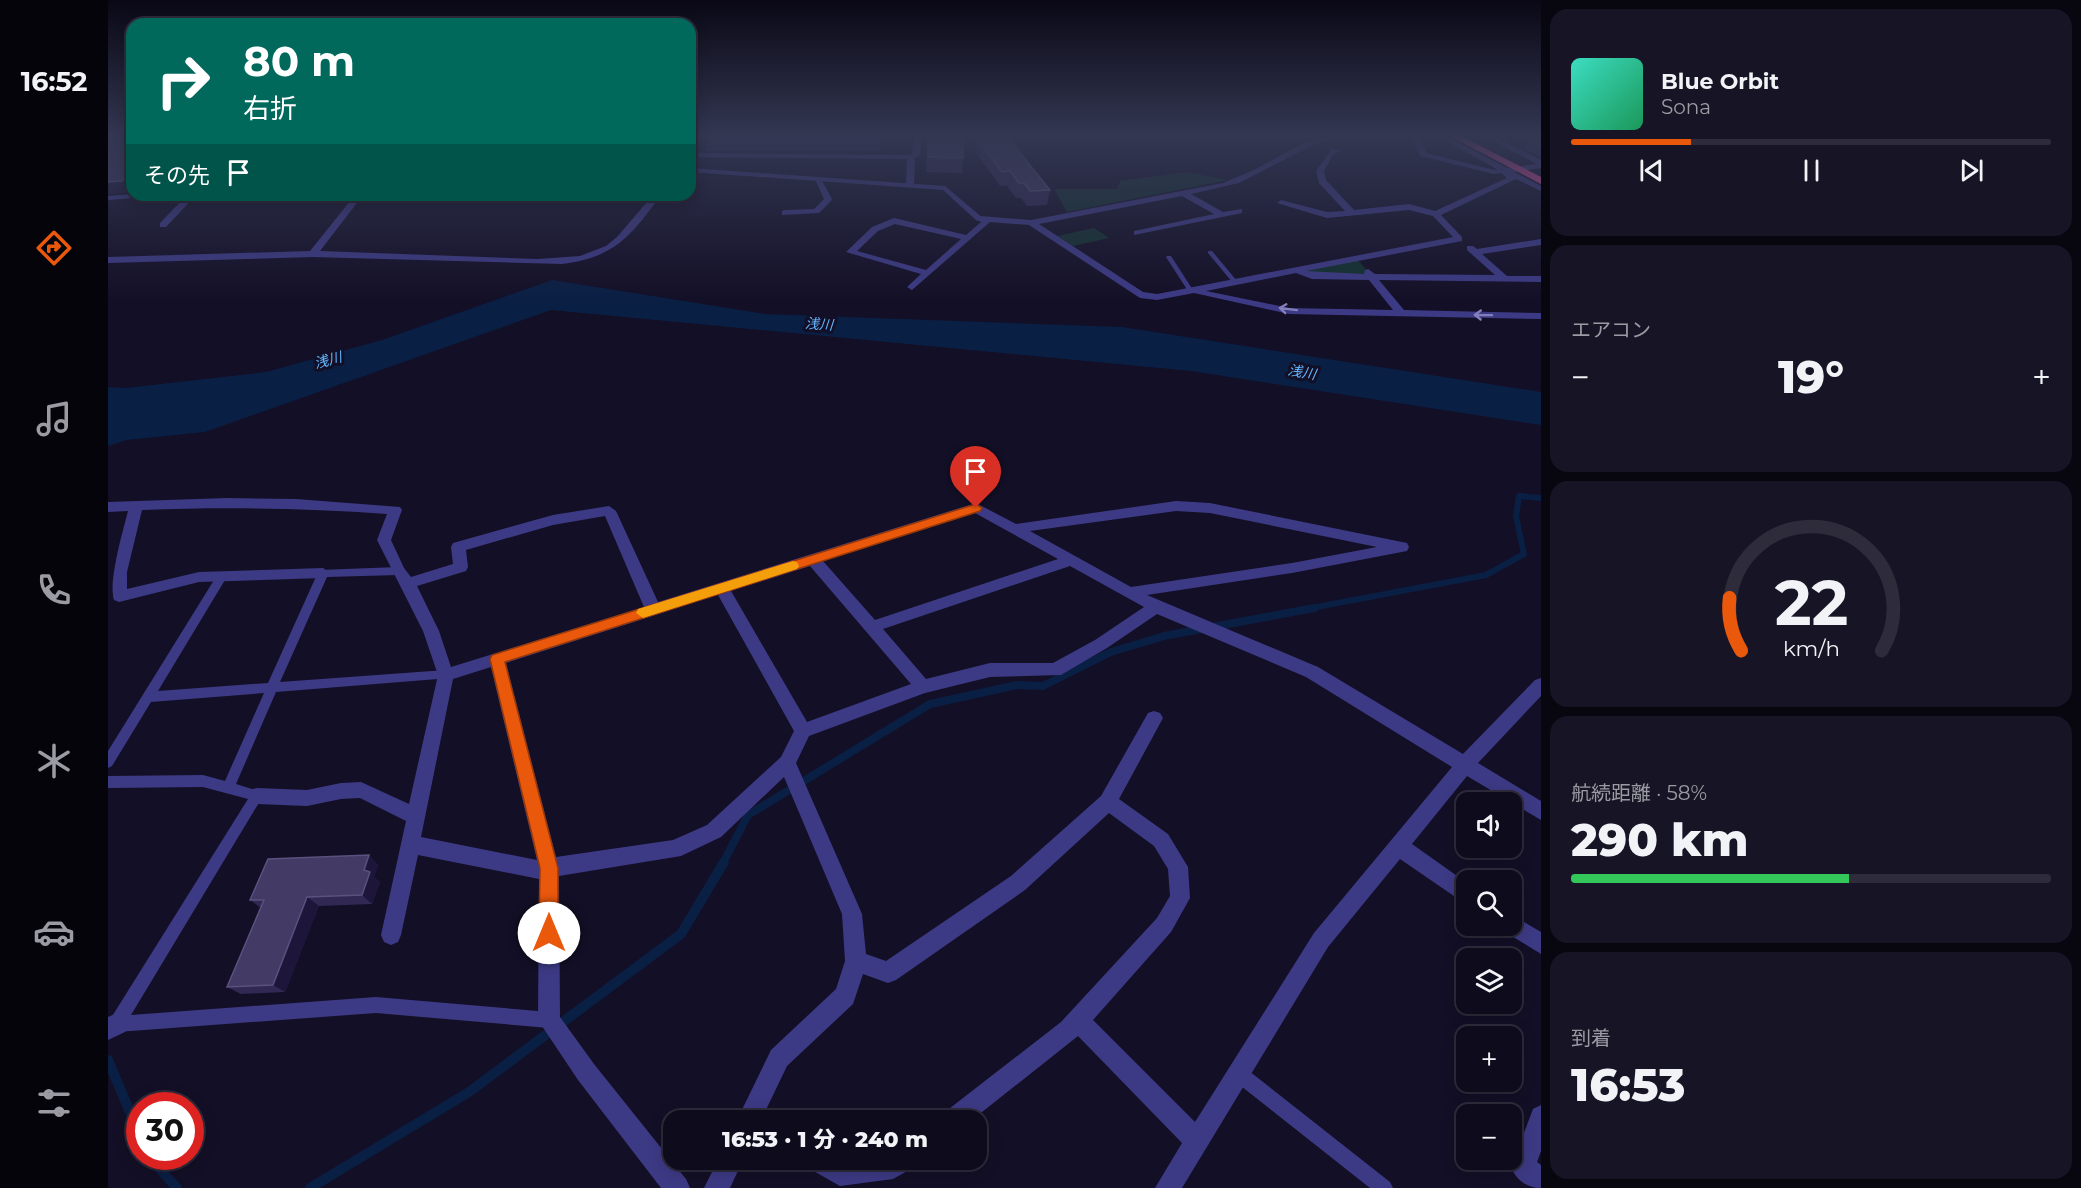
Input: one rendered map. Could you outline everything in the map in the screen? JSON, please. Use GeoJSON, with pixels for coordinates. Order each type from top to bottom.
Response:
{"type":"FeatureCollection","features":[{"type":"Feature","properties":{"kind":"street"},"geometry":{"type":"LineString","coordinates":[[785,213],[816,212],[828,199],[823,189]]}},
{"type":"Feature","properties":{"kind":"street"},"geometry":{"type":"LineString","coordinates":[[947,189],[983,220],[1031,223],[1201,189]]}},
{"type":"Feature","properties":{"kind":"street"},"geometry":{"type":"LineString","coordinates":[[1330,189],[1351,212]]}},
{"type":"Feature","properties":{"kind":"street"},"geometry":{"type":"LineString","coordinates":[[1436,214],[1489,189]]}},
{"type":"Feature","properties":{"kind":"street"},"geometry":{"type":"LineString","coordinates":[[1183,193],[1222,215]]}},
{"type":"Feature","properties":{"kind":"street"},"geometry":{"type":"LineString","coordinates":[[108,198],[126,197]]}},
{"type":"Feature","properties":{"kind":"street"},"geometry":{"type":"LineString","coordinates":[[163,225],[186,201]]}},
{"type":"Feature","properties":{"kind":"street"},"geometry":{"type":"LineString","coordinates":[[313,254],[353,201]]}},
{"type":"Feature","properties":{"kind":"street"},"geometry":{"type":"LineString","coordinates":[[108,260],[313,254],[538,262],[573,260],[606,250],[617,244],[652,201]]}},
{"type":"Feature","properties":{"kind":"street"},"geometry":{"type":"LineString","coordinates":[[1281,203],[1327,214],[1409,207],[1436,214],[1504,278]]}},
{"type":"Feature","properties":{"kind":"street"},"geometry":{"type":"LineString","coordinates":[[1137,233],[1164,230],[1239,211]]}},
{"type":"Feature","properties":{"kind":"street"},"geometry":{"type":"LineString","coordinates":[[912,287],[968,238],[983,220]]}},
{"type":"Feature","properties":{"kind":"street"},"geometry":{"type":"LineString","coordinates":[[927,273],[851,252],[875,229],[894,221],[968,238]]}},
{"type":"Feature","properties":{"kind":"street"},"geometry":{"type":"LineString","coordinates":[[1031,223],[1140,295],[1157,297],[1460,239]]}},
{"type":"Feature","properties":{"kind":"street"},"geometry":{"type":"LineString","coordinates":[[1475,252],[1541,242]]}},
{"type":"Feature","properties":{"kind":"street"},"geometry":{"type":"LineString","coordinates":[[1356,258],[1402,314]]}},
{"type":"Feature","properties":{"kind":"street"},"geometry":{"type":"LineString","coordinates":[[1295,270],[1312,276],[1541,279]]}},
{"type":"Feature","properties":{"kind":"street"},"geometry":{"type":"LineString","coordinates":[[1191,290],[1289,310],[1541,316]]}},
{"type":"Feature","properties":{"kind":"street"},"geometry":{"type":"LineString","coordinates":[[108,507],[296,503],[396,510],[384,540],[431,631],[446,675],[391,935]]}},
{"type":"Feature","properties":{"kind":"street"},"geometry":{"type":"LineString","coordinates":[[136,505],[114,573],[119,596],[199,577],[323,573]]}},
{"type":"Feature","properties":{"kind":"street"},"geometry":{"type":"LineString","coordinates":[[1014,529],[1176,506],[1210,508],[1402,547],[1292,568],[1132,592]]}},
{"type":"Feature","properties":{"kind":"street"},"geometry":{"type":"LineString","coordinates":[[446,675],[976,508],[1156,607],[1312,672],[1541,811]]}},
{"type":"Feature","properties":{"kind":"street"},"geometry":{"type":"LineString","coordinates":[[408,583],[461,567],[458,547],[553,520],[609,511],[653,609]]}},
{"type":"Feature","properties":{"kind":"street"},"geometry":{"type":"LineString","coordinates":[[813,559],[923,687]]}},
{"type":"Feature","properties":{"kind":"street"},"geometry":{"type":"LineString","coordinates":[[872,627],[1072,560]]}},
{"type":"Feature","properties":{"kind":"street"},"geometry":{"type":"LineString","coordinates":[[722,588],[803,730]]}},
{"type":"Feature","properties":{"kind":"street"},"geometry":{"type":"LineString","coordinates":[[411,844],[534,870],[674,849],[714,831],[787,763],[803,730],[923,687],[990,670],[1055,670],[1101,644],[1156,607]]}},
{"type":"Feature","properties":{"kind":"street"},"geometry":{"type":"LineString","coordinates":[[497,659],[549,868],[549,1020],[677,1188]]}},
{"type":"Feature","properties":{"kind":"street"},"geometry":{"type":"LineString","coordinates":[[1168,1188],[1321,940],[1464,766],[1541,685]]}},
{"type":"Feature","properties":{"kind":"street"},"geometry":{"type":"LineString","coordinates":[[855,961],[888,972],[1018,883],[1108,802],[1154,718]]}},
{"type":"Feature","properties":{"kind":"street"},"geometry":{"type":"LineString","coordinates":[[758,1110],[779,1058],[845,996],[855,961],[852,914],[787,763]]}},
{"type":"Feature","properties":{"kind":"street"},"geometry":{"type":"LineString","coordinates":[[257,796],[307,798],[341,791],[361,790],[416,817]]}},
{"type":"Feature","properties":{"kind":"street"},"geometry":{"type":"LineString","coordinates":[[966,1110],[1069,1030],[1164,925],[1180,898],[1178,867],[1161,840],[1108,802]]}},
{"type":"Feature","properties":{"kind":"street"},"geometry":{"type":"LineString","coordinates":[[1397,845],[1456,887]]}},
{"type":"Feature","properties":{"kind":"street"},"geometry":{"type":"LineString","coordinates":[[1522,932],[1541,944]]}},
{"type":"Feature","properties":{"kind":"street"},"geometry":{"type":"LineString","coordinates":[[1078,1020],[1197,1141]]}},
{"type":"Feature","properties":{"kind":"street"},"geometry":{"type":"LineString","coordinates":[[1541,1117],[1523,1167],[1541,1180]]}},
{"type":"Feature","properties":{"kind":"street"},"geometry":{"type":"LineString","coordinates":[[717,1188],[726,1170]]}},
{"type":"Feature","properties":{"kind":"street"},"geometry":{"type":"LineString","coordinates":[[834,1170],[840,1174],[870,1170]]}},
{"type":"Feature","properties":{"kind":"lane"},"geometry":{"type":"LineString","coordinates":[[1210,252],[1235,282]]}},
{"type":"Feature","properties":{"kind":"lane"},"geometry":{"type":"LineString","coordinates":[[1169,257],[1191,290]]}},
{"type":"Feature","properties":{"kind":"lane"},"geometry":{"type":"LineString","coordinates":[[228,788],[323,573],[398,571]]}},
{"type":"Feature","properties":{"kind":"lane"},"geometry":{"type":"LineString","coordinates":[[108,762],[223,575]]}},
{"type":"Feature","properties":{"kind":"lane"},"geometry":{"type":"LineString","coordinates":[[148,697],[446,675]]}},
{"type":"Feature","properties":{"kind":"lane"},"geometry":{"type":"LineString","coordinates":[[108,782],[202,781],[257,796],[112,1026]]}},
{"type":"Feature","properties":{"kind":"lane"},"geometry":{"type":"LineString","coordinates":[[112,1026],[376,1005],[549,1020]]}},
{"type":"Feature","properties":{"kind":"lane"},"geometry":{"type":"LineString","coordinates":[[1238,1073],[1384,1188]]}},
{"type":"Feature","properties":{"kind":"green space"},"geometry":{"type":"Polygon","coordinates":[[[1054,189],[1181,189],[1067,212],[1054,189]]]}},
{"type":"Feature","properties":{"kind":"green space"},"geometry":{"type":"Polygon","coordinates":[[[1094,228],[1109,238],[1073,246],[1057,236],[1094,228]]]}},
{"type":"Feature","properties":{"kind":"green space"},"geometry":{"type":"Polygon","coordinates":[[[1356,258],[1373,277],[1312,276],[1295,270],[1356,258]]]}},
{"type":"Feature","properties":{"kind":"water","name":"浅川"},"geometry":{"type":"Polygon","coordinates":[[[552,280],[765,314],[1122,327],[1541,392],[1541,425],[1191,371],[551,310],[205,432],[127,440],[108,446],[108,387],[126,388],[266,372],[382,340],[552,280]]]}},
{"type":"Feature","properties":{"kind":"building"},"geometry":{"type":"Polygon","coordinates":[[[369,855],[364,870],[370,872],[362,895],[307,897],[273,985],[227,987],[264,900],[250,900],[268,859],[369,855]]]}},
{"type":"Feature","properties":{"kind":"waterway"},"geometry":{"type":"LineString","coordinates":[[1306,609],[1486,575],[1524,554],[1516,516],[1519,496],[1541,498]]}},
{"type":"Feature","properties":{"kind":"waterway"},"geometry":{"type":"LineString","coordinates":[[723,863],[748,815],[930,704],[1017,685],[1043,686],[1111,652],[1164,636],[1314,608]]}},
{"type":"Feature","properties":{"kind":"waterway"},"geometry":{"type":"LineString","coordinates":[[310,1188],[469,1092],[681,934],[724,862]]}},
{"type":"Feature","properties":{"kind":"waterway"},"geometry":{"type":"LineString","coordinates":[[108,1060],[126,1103]]}},
{"type":"Feature","properties":{"kind":"waterway"},"geometry":{"type":"LineString","coordinates":[[161,1170],[177,1188]]}},
{"type":"Feature","properties":{"kind":"slow traffic"},"geometry":{"type":"LineString","coordinates":[[643,613],[793,566]]}},
{"type":"Feature","properties":{"kind":"route"},"geometry":{"type":"LineString","coordinates":[[549,933],[549,868],[497,659],[976,508]]}}]}
